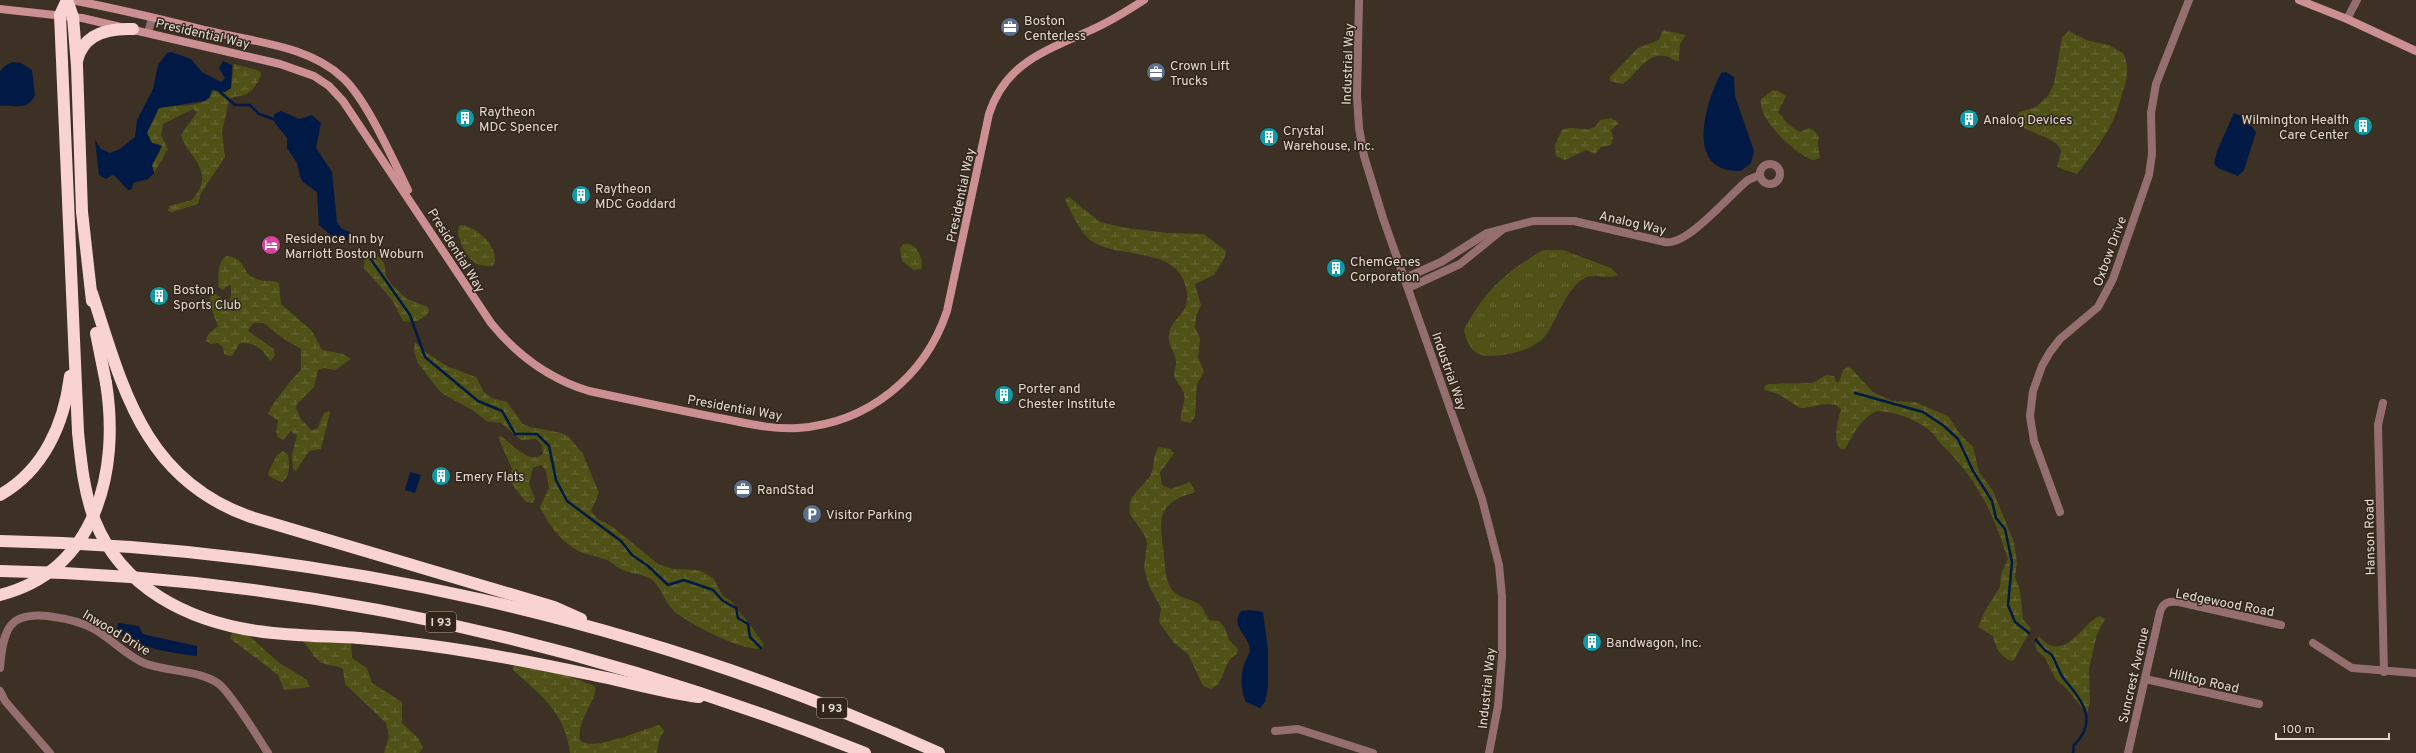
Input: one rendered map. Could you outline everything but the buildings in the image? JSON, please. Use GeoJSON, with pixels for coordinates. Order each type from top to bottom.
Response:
{"type":"FeatureCollection","features":[{"type":"Feature","properties":{"kind":"highway"},"geometry":{"type":"LineString","coordinates":[[68,0],[60,15],[78,432],[83,478],[100,532],[121,564],[153,594],[186,612],[228,626],[267,632],[422,643],[472,650],[600,676],[671,694],[727,701]]}},
{"type":"Feature","properties":{"kind":"highway"},"geometry":{"type":"LineString","coordinates":[[0,595],[32,582],[56,566],[76,545],[93,519],[103,489],[109,455],[110,419],[106,384],[94,320],[82,212],[77,66],[73,17],[68,0]]}},
{"type":"Feature","properties":{"kind":"highway"},"geometry":{"type":"LineString","coordinates":[[77,66],[81,50],[91,38],[107,31],[133,29]]}},
{"type":"Feature","properties":{"kind":"highway"},"geometry":{"type":"LineString","coordinates":[[92,294],[117,375],[139,419],[169,462],[186,481],[202,493],[241,513],[554,607],[617,635]]}},
{"type":"Feature","properties":{"kind":"highway"},"geometry":{"type":"LineString","coordinates":[[0,495],[17,483],[34,466],[56,430],[69,386],[73,335]]}},
{"type":"Feature","properties":{"kind":"highway","name":"I 93"},"geometry":{"type":"LineString","coordinates":[[0,541],[159,549],[322,569],[458,595],[617,635],[774,686],[864,720],[939,753]]}},
{"type":"Feature","properties":{"kind":"highway","name":"I 93"},"geometry":{"type":"LineString","coordinates":[[0,571],[176,581],[270,592],[370,608],[457,625],[556,649],[654,677],[727,701],[865,753]]}},
{"type":"Feature","properties":{"kind":"street","name":"Presidential Way"},"geometry":{"type":"LineString","coordinates":[[68,0],[285,49],[313,58],[328,66],[346,81],[357,95],[391,156],[417,209]]}},
{"type":"Feature","properties":{"kind":"street","name":"Presidential Way"},"geometry":{"type":"LineString","coordinates":[[0,9],[73,17],[148,32],[280,64],[306,72],[322,81],[340,97],[383,163],[417,209],[470,294],[496,329],[526,358],[564,382],[609,395],[762,426],[799,428],[839,420],[871,406],[896,388],[921,362],[936,338],[951,294],[989,114],[1002,87],[1015,71],[1032,57],[1106,23],[1144,0]]}},
{"type":"Feature","properties":{"kind":"street","name":"Industrial Way"},"geometry":{"type":"LineString","coordinates":[[1359,0],[1356,86],[1360,139],[1380,208],[1482,499],[1499,565],[1502,597],[1502,657],[1498,706],[1489,753]]}},
{"type":"Feature","properties":{"kind":"street","name":"Oxbow Drive"},"geometry":{"type":"LineString","coordinates":[[2060,512],[2034,441],[2030,416],[2033,391],[2039,373],[2050,352],[2060,339],[2098,307],[2113,279],[2149,175],[2152,154],[2151,113],[2156,84],[2189,0]]}},
{"type":"Feature","properties":{"kind":"street"},"geometry":{"type":"LineString","coordinates":[[2299,0],[2347,19],[2416,51]]}},
{"type":"Feature","properties":{"kind":"street"},"geometry":{"type":"LineString","coordinates":[[2347,19],[2357,0]]}},
{"type":"Feature","properties":{"kind":"street"},"geometry":{"type":"LineString","coordinates":[[148,32],[152,18]]}},
{"type":"Feature","properties":{"kind":"street","name":"Analog Way"},"geometry":{"type":"LineString","coordinates":[[1405,278],[1441,262],[1487,233],[1533,221],[1564,220],[1665,242],[1676,242],[1691,231],[1748,180],[1760,175]]}},
{"type":"Feature","properties":{"kind":"street","name":"Analog Way"},"geometry":{"type":"LineString","coordinates":[[1408,288],[1460,264],[1502,230]]}},
{"type":"Feature","properties":{"kind":"street","name":"Hanson Road"},"geometry":{"type":"LineString","coordinates":[[2383,403],[2378,425],[2384,672]]}},
{"type":"Feature","properties":{"kind":"street","name":"Ledgewood Road"},"geometry":{"type":"LineString","coordinates":[[2165,604],[2170,601],[2178,602],[2281,625]]}},
{"type":"Feature","properties":{"kind":"street","name":"Suncrest Avenue"},"geometry":{"type":"LineString","coordinates":[[2128,753],[2160,612],[2165,604]]}},
{"type":"Feature","properties":{"kind":"street","name":"Inwood Drive"},"geometry":{"type":"LineString","coordinates":[[0,668],[5,636],[19,619],[29,614],[74,620],[98,632],[126,654],[142,662],[159,668],[204,677],[217,683],[268,753]]}},
{"type":"Feature","properties":{"kind":"street"},"geometry":{"type":"LineString","coordinates":[[2314,643],[2352,668],[2416,674]]}},
{"type":"Feature","properties":{"kind":"street","name":"Hilltop Road"},"geometry":{"type":"LineString","coordinates":[[2145,679],[2259,704]]}},
{"type":"Feature","properties":{"kind":"street"},"geometry":{"type":"LineString","coordinates":[[0,691],[6,701],[50,753]]}},
{"type":"Feature","properties":{"kind":"street"},"geometry":{"type":"LineString","coordinates":[[1275,731],[1298,729],[1373,753]]}},
{"type":"Feature","properties":{"kind":"green space"},"geometry":{"type":"Polygon","coordinates":[[[1663,30],[1686,35],[1680,44],[1679,61],[1666,56],[1658,56],[1646,61],[1623,84],[1610,81],[1610,77],[1638,48],[1659,40],[1663,30]]]}},
{"type":"Feature","properties":{"kind":"green space"},"geometry":{"type":"Polygon","coordinates":[[[2069,31],[2086,40],[2109,45],[2123,53],[2127,65],[2125,86],[2118,109],[2109,129],[2077,174],[2057,167],[2061,151],[2059,146],[2026,129],[2015,121],[2019,112],[2036,107],[2048,96],[2054,84],[2062,37],[2069,31]]]}},
{"type":"Feature","properties":{"kind":"green space"},"geometry":{"type":"Polygon","coordinates":[[[234,64],[257,70],[261,72],[261,76],[250,92],[233,97],[229,100],[222,132],[225,157],[201,193],[198,204],[172,212],[168,211],[169,206],[192,200],[199,190],[202,181],[202,173],[199,166],[181,135],[197,112],[193,109],[163,124],[161,135],[168,149],[154,173],[152,165],[160,151],[159,144],[152,143],[147,133],[157,110],[162,107],[187,106],[200,103],[209,98],[214,90],[225,92],[231,88],[234,64]]]}},
{"type":"Feature","properties":{"kind":"green space"},"geometry":{"type":"Polygon","coordinates":[[[1773,90],[1786,96],[1778,112],[1788,124],[1800,132],[1809,128],[1815,131],[1819,137],[1818,144],[1820,158],[1813,160],[1797,151],[1771,126],[1761,107],[1761,99],[1773,90]]]}},
{"type":"Feature","properties":{"kind":"green space"},"geometry":{"type":"Polygon","coordinates":[[[1611,118],[1619,123],[1611,130],[1613,137],[1611,145],[1601,147],[1595,154],[1586,150],[1565,160],[1556,156],[1555,145],[1562,130],[1568,128],[1588,129],[1596,125],[1600,120],[1611,118]]]}},
{"type":"Feature","properties":{"kind":"green space"},"geometry":{"type":"Polygon","coordinates":[[[1069,197],[1100,222],[1126,228],[1168,233],[1204,234],[1226,251],[1224,259],[1214,275],[1195,284],[1201,305],[1196,317],[1195,327],[1200,338],[1198,357],[1204,372],[1197,384],[1195,416],[1191,423],[1181,421],[1184,394],[1174,376],[1176,360],[1169,338],[1171,328],[1186,304],[1186,288],[1180,274],[1171,265],[1159,259],[1115,250],[1090,240],[1080,228],[1067,204],[1065,199],[1069,197]]]}},
{"type":"Feature","properties":{"kind":"green space"},"geometry":{"type":"Polygon","coordinates":[[[460,225],[473,229],[486,239],[494,252],[495,259],[493,266],[477,264],[468,256],[462,246],[458,234],[460,225]]]}},
{"type":"Feature","properties":{"kind":"green space"},"geometry":{"type":"Polygon","coordinates":[[[903,244],[910,244],[918,251],[922,262],[921,269],[914,270],[902,261],[900,249],[903,244]]]}},
{"type":"Feature","properties":{"kind":"green space"},"geometry":{"type":"Polygon","coordinates":[[[372,250],[384,263],[386,276],[393,286],[407,299],[428,307],[429,311],[425,317],[411,322],[403,321],[392,300],[364,268],[365,256],[372,250]]]}},
{"type":"Feature","properties":{"kind":"green space"},"geometry":{"type":"Polygon","coordinates":[[[1543,250],[1563,250],[1611,268],[1618,275],[1609,277],[1591,276],[1580,281],[1567,297],[1548,332],[1537,343],[1530,347],[1514,353],[1491,356],[1485,356],[1475,352],[1469,345],[1464,330],[1479,304],[1507,275],[1543,250]]]}},
{"type":"Feature","properties":{"kind":"green space"},"geometry":{"type":"Polygon","coordinates":[[[227,256],[237,259],[252,277],[259,280],[274,281],[279,283],[281,304],[312,331],[322,350],[343,354],[351,359],[335,370],[324,368],[318,370],[314,387],[297,404],[296,408],[301,419],[311,430],[317,429],[324,413],[329,411],[330,413],[321,449],[309,451],[296,471],[293,469],[292,454],[297,436],[291,431],[283,440],[278,437],[276,432],[278,420],[268,414],[273,404],[301,370],[301,349],[281,337],[264,323],[253,323],[248,331],[274,349],[275,356],[270,361],[258,347],[254,345],[240,343],[232,356],[224,354],[223,347],[218,343],[210,344],[206,341],[208,334],[218,326],[209,302],[211,294],[216,294],[226,302],[231,298],[231,286],[229,285],[223,290],[218,287],[219,266],[223,259],[227,256]]]}},
{"type":"Feature","properties":{"kind":"green space"},"geometry":{"type":"Polygon","coordinates":[[[415,342],[425,352],[447,366],[476,377],[484,392],[492,398],[507,402],[523,424],[530,427],[561,433],[569,437],[583,454],[599,493],[591,511],[598,519],[614,528],[658,564],[673,569],[699,570],[713,578],[723,596],[731,601],[763,643],[763,648],[755,649],[744,646],[704,630],[674,611],[658,586],[651,579],[622,570],[607,560],[579,551],[564,541],[550,525],[540,507],[549,488],[546,471],[541,465],[533,468],[529,484],[535,499],[533,503],[526,502],[508,479],[512,469],[498,437],[501,436],[520,452],[532,457],[538,457],[543,454],[542,445],[536,439],[521,440],[501,423],[486,421],[474,411],[443,394],[418,363],[414,352],[415,342]]]}},
{"type":"Feature","properties":{"kind":"green space"},"geometry":{"type":"Polygon","coordinates":[[[1849,366],[1873,392],[1892,401],[1915,402],[1948,416],[1960,434],[1973,447],[1979,472],[1993,491],[2014,542],[2017,563],[2015,577],[2020,590],[2023,619],[2031,629],[2014,660],[2011,661],[2001,654],[1995,645],[1993,636],[1978,627],[1985,611],[2000,587],[2001,574],[2008,559],[1990,511],[1965,470],[1954,457],[1924,426],[1911,419],[1878,411],[1863,421],[1845,449],[1841,449],[1838,446],[1836,436],[1841,409],[1832,404],[1800,408],[1778,394],[1765,390],[1764,387],[1768,384],[1813,383],[1826,375],[1834,376],[1836,382],[1839,382],[1843,370],[1849,366]]]}},
{"type":"Feature","properties":{"kind":"green space"},"geometry":{"type":"Polygon","coordinates":[[[1159,447],[1170,449],[1174,453],[1160,473],[1162,485],[1171,489],[1190,482],[1195,491],[1194,493],[1181,497],[1172,502],[1166,508],[1162,516],[1161,534],[1169,584],[1178,595],[1200,605],[1209,620],[1219,621],[1225,628],[1229,640],[1238,649],[1237,654],[1232,657],[1219,682],[1211,689],[1203,686],[1188,654],[1174,643],[1159,622],[1161,608],[1149,586],[1144,568],[1147,543],[1145,536],[1130,514],[1130,501],[1151,474],[1154,457],[1159,447]]]}},
{"type":"Feature","properties":{"kind":"green space"},"geometry":{"type":"Polygon","coordinates":[[[283,451],[288,455],[289,467],[288,475],[284,481],[281,482],[269,476],[268,473],[277,455],[283,451]]]}},
{"type":"Feature","properties":{"kind":"green space"},"geometry":{"type":"Polygon","coordinates":[[[2099,616],[2105,619],[2097,634],[2089,669],[2090,702],[2087,714],[2067,689],[2056,680],[2045,658],[2037,651],[2035,645],[2039,636],[2048,644],[2056,646],[2064,645],[2099,616]]]}},
{"type":"Feature","properties":{"kind":"green space"},"geometry":{"type":"Polygon","coordinates":[[[233,632],[246,633],[278,662],[307,680],[310,687],[284,690],[278,675],[231,639],[230,636],[233,632]]]}},
{"type":"Feature","properties":{"kind":"green space"},"geometry":{"type":"Polygon","coordinates":[[[299,638],[351,640],[352,658],[367,668],[372,683],[402,702],[402,723],[418,738],[423,748],[419,753],[384,753],[389,736],[386,723],[345,684],[343,669],[319,661],[306,644],[299,638]]]}},
{"type":"Feature","properties":{"kind":"green space"},"geometry":{"type":"Polygon","coordinates":[[[515,666],[561,673],[595,686],[594,698],[582,724],[580,740],[586,743],[595,744],[606,742],[660,725],[664,731],[659,740],[657,753],[570,753],[567,739],[558,716],[543,698],[514,671],[512,667],[515,666]]]}},
{"type":"Feature","properties":{"kind":"water"},"geometry":{"type":"Polygon","coordinates":[[[171,52],[191,59],[202,72],[221,82],[225,78],[219,68],[223,61],[232,65],[231,88],[225,92],[212,90],[209,98],[204,101],[159,108],[147,133],[152,143],[162,146],[152,165],[154,173],[148,179],[133,183],[132,189],[128,190],[115,176],[112,175],[106,179],[99,175],[95,140],[101,149],[110,153],[120,149],[135,137],[137,120],[153,89],[158,65],[167,53],[171,52]]]}},
{"type":"Feature","properties":{"kind":"water"},"geometry":{"type":"Polygon","coordinates":[[[13,62],[21,63],[32,70],[35,95],[28,104],[20,106],[0,106],[0,71],[6,65],[13,62]]]}},
{"type":"Feature","properties":{"kind":"water"},"geometry":{"type":"Polygon","coordinates":[[[1726,72],[1734,77],[1735,96],[1754,151],[1751,163],[1741,171],[1723,169],[1712,161],[1705,149],[1705,118],[1709,102],[1721,73],[1726,72]]]}},
{"type":"Feature","properties":{"kind":"water"},"geometry":{"type":"Polygon","coordinates":[[[281,111],[299,119],[312,115],[321,123],[316,148],[332,172],[337,222],[342,229],[350,232],[357,239],[354,242],[333,237],[319,225],[317,192],[303,182],[300,177],[297,163],[287,148],[287,138],[275,123],[274,114],[281,111]]]}},
{"type":"Feature","properties":{"kind":"water"},"geometry":{"type":"Polygon","coordinates":[[[2234,113],[2244,117],[2256,132],[2244,170],[2238,176],[2218,168],[2214,164],[2217,151],[2234,113]]]}},
{"type":"Feature","properties":{"kind":"water"},"geometry":{"type":"Polygon","coordinates":[[[410,472],[421,475],[415,493],[405,490],[410,472]]]}},
{"type":"Feature","properties":{"kind":"water"},"geometry":{"type":"Polygon","coordinates":[[[1250,610],[1263,612],[1268,650],[1268,686],[1265,702],[1260,708],[1246,702],[1242,684],[1242,674],[1250,648],[1237,621],[1241,611],[1250,610]]]}},
{"type":"Feature","properties":{"kind":"water"},"geometry":{"type":"Polygon","coordinates":[[[118,623],[139,626],[142,633],[146,635],[197,646],[197,656],[156,649],[135,642],[117,632],[118,623]]]}},
{"type":"Feature","properties":{"kind":"waterway"},"geometry":{"type":"LineString","coordinates":[[218,90],[235,105],[250,105],[259,114],[276,120]]}},
{"type":"Feature","properties":{"kind":"waterway"},"geometry":{"type":"LineString","coordinates":[[365,251],[410,315],[425,357],[478,401],[502,411],[515,434],[537,434],[549,446],[556,480],[567,501],[621,541],[632,555],[648,566],[668,585],[684,580],[713,590],[723,601],[736,608],[738,618],[748,624],[750,637],[761,648]]}},
{"type":"Feature","properties":{"kind":"waterway"},"geometry":{"type":"LineString","coordinates":[[1855,393],[1923,412],[1944,426],[1958,439],[1973,471],[1992,501],[1996,518],[2005,529],[2012,562],[2008,605],[2015,622],[2029,633]]}},
{"type":"Feature","properties":{"kind":"waterway"},"geometry":{"type":"LineString","coordinates":[[2036,640],[2045,650],[2050,653],[2062,677],[2077,695],[2085,711],[2087,719],[2086,728],[2074,745],[2073,753]]}},
{"type":"Feature","properties":{"kind":"place","name":"Boston Centerless"},"geometry":{"type":"Point","coordinates":[1010,27]}},
{"type":"Feature","properties":{"kind":"place","name":"Crown Lift Trucks"},"geometry":{"type":"Point","coordinates":[1156,72]}},
{"type":"Feature","properties":{"kind":"place","name":"Raytheon MDC Spencer"},"geometry":{"type":"Point","coordinates":[465,118]}},
{"type":"Feature","properties":{"kind":"place","name":"Analog Devices"},"geometry":{"type":"Point","coordinates":[1969,119]}},
{"type":"Feature","properties":{"kind":"place","name":"Wilmington Health Care Center"},"geometry":{"type":"Point","coordinates":[2363,126]}},
{"type":"Feature","properties":{"kind":"place","name":"Crystal Warehouse, Inc."},"geometry":{"type":"Point","coordinates":[1269,137]}},
{"type":"Feature","properties":{"kind":"place","name":"Raytheon MDC Goddard"},"geometry":{"type":"Point","coordinates":[581,195]}},
{"type":"Feature","properties":{"kind":"place","name":"Residence Inn by Marriott Boston Woburn"},"geometry":{"type":"Point","coordinates":[271,245]}},
{"type":"Feature","properties":{"kind":"place","name":"ChemGenes Corporation"},"geometry":{"type":"Point","coordinates":[1336,268]}},
{"type":"Feature","properties":{"kind":"place","name":"Boston Sports Club"},"geometry":{"type":"Point","coordinates":[159,296]}},
{"type":"Feature","properties":{"kind":"place","name":"Porter and Chester Institute"},"geometry":{"type":"Point","coordinates":[1004,395]}},
{"type":"Feature","properties":{"kind":"place","name":"Emery Flats"},"geometry":{"type":"Point","coordinates":[441,476]}},
{"type":"Feature","properties":{"kind":"place","name":"RandStad"},"geometry":{"type":"Point","coordinates":[743,489]}},
{"type":"Feature","properties":{"kind":"place","name":"Visitor Parking"},"geometry":{"type":"Point","coordinates":[812,514]}},
{"type":"Feature","properties":{"kind":"place","name":"Bandwagon, Inc."},"geometry":{"type":"Point","coordinates":[1592,642]}}]}
